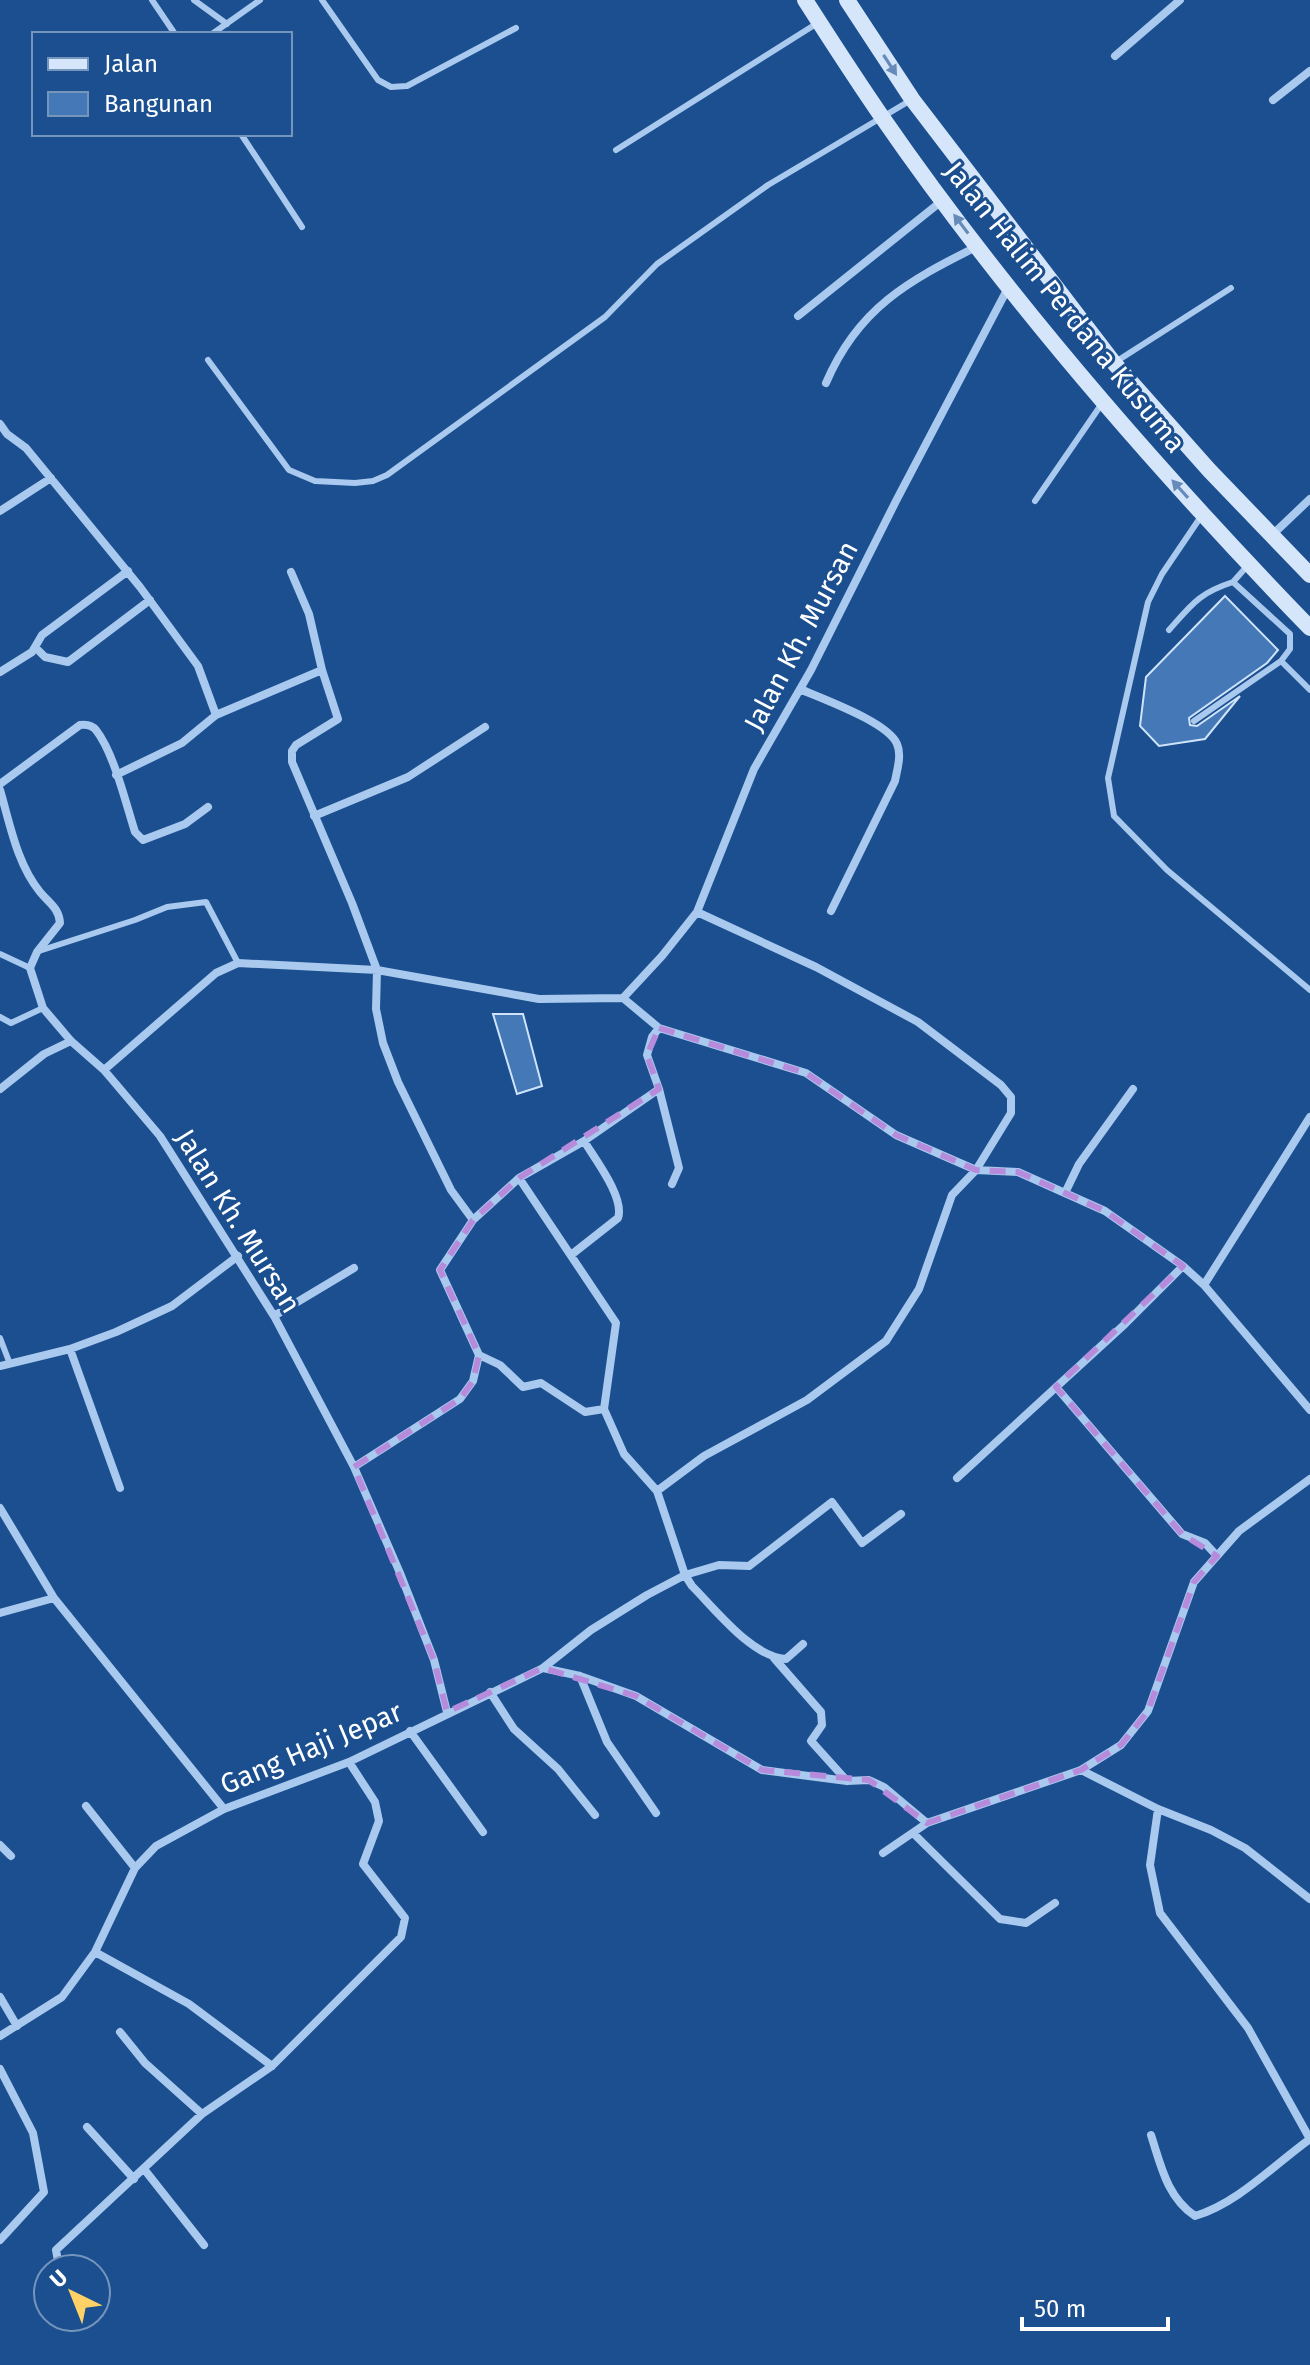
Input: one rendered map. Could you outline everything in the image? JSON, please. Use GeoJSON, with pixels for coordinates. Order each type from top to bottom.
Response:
{"type":"FeatureCollection","features":[{"type":"Feature","properties":{"kind":"main road","name":"Jalan Halim Perdana Kusuma"},"geometry":{"type":"LineString","coordinates":[[805,0],[882,118],[1103,402],[1202,515],[1308,626]]}},
{"type":"Feature","properties":{"kind":"main road","name":"Jalan Halim Perdana Kusuma"},"geometry":{"type":"LineString","coordinates":[[847,0],[912,99],[1114,363],[1310,575]]}},
{"type":"Feature","properties":{"kind":"street"},"geometry":{"type":"LineString","coordinates":[[1115,56],[1180,0]]}},
{"type":"Feature","properties":{"kind":"street"},"geometry":{"type":"LineString","coordinates":[[1273,100],[1310,71]]}},
{"type":"Feature","properties":{"kind":"street"},"geometry":{"type":"LineString","coordinates":[[798,316],[943,200]]}},
{"type":"Feature","properties":{"kind":"street"},"geometry":{"type":"LineString","coordinates":[[826,383],[851,336],[866,317],[936,267],[979,246]]}},
{"type":"Feature","properties":{"kind":"street","name":"Jalan Kh. Mursan"},"geometry":{"type":"LineString","coordinates":[[623,998],[697,912],[754,769],[800,689],[1009,285]]}},
{"type":"Feature","properties":{"kind":"street"},"geometry":{"type":"LineString","coordinates":[[0,424],[7,434],[26,448],[150,600],[198,666],[216,715]]}},
{"type":"Feature","properties":{"kind":"street"},"geometry":{"type":"LineString","coordinates":[[0,511],[51,478]]}},
{"type":"Feature","properties":{"kind":"street"},"geometry":{"type":"LineString","coordinates":[[1272,535],[1310,499]]}},
{"type":"Feature","properties":{"kind":"street"},"geometry":{"type":"LineString","coordinates":[[0,672],[35,647],[42,635],[128,571]]}},
{"type":"Feature","properties":{"kind":"street"},"geometry":{"type":"LineString","coordinates":[[291,572],[309,614],[338,719],[296,745],[292,751],[292,762],[377,970],[376,1009],[383,1043],[398,1082],[451,1190],[473,1220]]}},
{"type":"Feature","properties":{"kind":"street"},"geometry":{"type":"LineString","coordinates":[[35,647],[45,657],[68,662],[150,600]]}},
{"type":"Feature","properties":{"kind":"street"},"geometry":{"type":"LineString","coordinates":[[116,775],[182,743],[216,715],[322,670]]}},
{"type":"Feature","properties":{"kind":"street"},"geometry":{"type":"LineString","coordinates":[[800,689],[881,727],[897,743],[899,760],[895,781],[831,911]]}},
{"type":"Feature","properties":{"kind":"street"},"geometry":{"type":"LineString","coordinates":[[30,968],[37,952],[60,923],[60,912],[28,875],[0,787],[80,725],[87,724],[96,728],[135,832],[143,840],[185,824],[208,807]]}},
{"type":"Feature","properties":{"kind":"street"},"geometry":{"type":"LineString","coordinates":[[314,816],[408,777],[485,727]]}},
{"type":"Feature","properties":{"kind":"street"},"geometry":{"type":"LineString","coordinates":[[657,1491],[704,1456],[807,1400],[886,1341],[919,1289],[952,1195],[976,1170],[1011,1113],[1011,1097],[1001,1085],[918,1022],[816,967],[697,912]]}},
{"type":"Feature","properties":{"kind":"street"},"geometry":{"type":"LineString","coordinates":[[104,1070],[216,973],[238,963],[377,970],[539,999],[623,998],[659,1028],[806,1073],[896,1135],[976,1170],[1018,1172],[1105,1211],[1183,1266],[1204,1285],[1310,1410]]}},
{"type":"Feature","properties":{"kind":"street","name":"Jalan Kh. Mursan"},"geometry":{"type":"LineString","coordinates":[[30,968],[43,1008],[71,1041],[104,1070],[160,1136],[274,1316],[354,1467],[434,1660],[447,1712]]}},
{"type":"Feature","properties":{"kind":"street"},"geometry":{"type":"LineString","coordinates":[[659,1028],[652,1037],[647,1055],[679,1168],[672,1184]]}},
{"type":"Feature","properties":{"kind":"street"},"geometry":{"type":"LineString","coordinates":[[0,1089],[44,1054],[71,1041]]}},
{"type":"Feature","properties":{"kind":"street"},"geometry":{"type":"LineString","coordinates":[[354,1467],[460,1399],[473,1381],[479,1355],[440,1270],[473,1220],[519,1178],[584,1141],[659,1089]]}},
{"type":"Feature","properties":{"kind":"street"},"geometry":{"type":"LineString","coordinates":[[1065,1193],[1079,1164],[1133,1089]]}},
{"type":"Feature","properties":{"kind":"street"},"geometry":{"type":"LineString","coordinates":[[1204,1285],[1310,1117]]}},
{"type":"Feature","properties":{"kind":"street"},"geometry":{"type":"LineString","coordinates":[[571,1255],[618,1218],[621,1209],[584,1141]]}},
{"type":"Feature","properties":{"kind":"street"},"geometry":{"type":"LineString","coordinates":[[519,1178],[616,1323],[604,1409],[624,1454],[657,1491],[685,1575],[692,1586],[754,1646],[774,1658],[821,1712],[822,1725],[811,1741],[847,1781]]}},
{"type":"Feature","properties":{"kind":"street"},"geometry":{"type":"LineString","coordinates":[[0,1366],[70,1349],[116,1332],[172,1306],[238,1256]]}},
{"type":"Feature","properties":{"kind":"street"},"geometry":{"type":"LineString","coordinates":[[957,1478],[1183,1266]]}},
{"type":"Feature","properties":{"kind":"street"},"geometry":{"type":"LineString","coordinates":[[274,1316],[354,1268]]}},
{"type":"Feature","properties":{"kind":"street"},"geometry":{"type":"LineString","coordinates":[[70,1349],[120,1488]]}},
{"type":"Feature","properties":{"kind":"street"},"geometry":{"type":"LineString","coordinates":[[479,1355],[500,1365],[523,1387],[541,1383],[585,1412],[604,1409]]}},
{"type":"Feature","properties":{"kind":"street"},"geometry":{"type":"LineString","coordinates":[[1056,1387],[1182,1534],[1205,1543],[1217,1556]]}},
{"type":"Feature","properties":{"kind":"street"},"geometry":{"type":"LineString","coordinates":[[883,1853],[927,1823],[1081,1770],[1121,1745],[1148,1711],[1194,1582],[1239,1531],[1310,1479]]}},
{"type":"Feature","properties":{"kind":"street","name":"Gang Haji Jepar"},"geometry":{"type":"LineString","coordinates":[[0,2036],[62,1997],[95,1952],[135,1868],[156,1846],[224,1809],[349,1762],[543,1668],[591,1630],[685,1575],[719,1565],[749,1566],[832,1502],[862,1543],[901,1514]]}},
{"type":"Feature","properties":{"kind":"street"},"geometry":{"type":"LineString","coordinates":[[0,1508],[54,1598],[224,1809]]}},
{"type":"Feature","properties":{"kind":"street"},"geometry":{"type":"LineString","coordinates":[[0,1613],[54,1598]]}},
{"type":"Feature","properties":{"kind":"street"},"geometry":{"type":"LineString","coordinates":[[774,1658],[786,1659],[803,1644]]}},
{"type":"Feature","properties":{"kind":"street"},"geometry":{"type":"LineString","coordinates":[[543,1668],[580,1676],[636,1696],[762,1770],[847,1781],[869,1780],[884,1787],[927,1823]]}},
{"type":"Feature","properties":{"kind":"street"},"geometry":{"type":"LineString","coordinates":[[580,1676],[607,1742],[656,1813]]}},
{"type":"Feature","properties":{"kind":"street"},"geometry":{"type":"LineString","coordinates":[[490,1692],[514,1729],[558,1769],[595,1815]]}},
{"type":"Feature","properties":{"kind":"street"},"geometry":{"type":"LineString","coordinates":[[410,1731],[483,1832]]}},
{"type":"Feature","properties":{"kind":"street"},"geometry":{"type":"LineString","coordinates":[[57,2253],[56,2250],[202,2114],[272,2066],[401,1937],[405,1918],[363,1864],[379,1821],[375,1802],[349,1762]]}},
{"type":"Feature","properties":{"kind":"street"},"geometry":{"type":"LineString","coordinates":[[1081,1770],[1245,1848],[1310,1899]]}},
{"type":"Feature","properties":{"kind":"street"},"geometry":{"type":"LineString","coordinates":[[86,1806],[135,1868]]}},
{"type":"Feature","properties":{"kind":"street"},"geometry":{"type":"LineString","coordinates":[[1151,2135],[1169,2189],[1180,2206],[1195,2216],[1214,2211],[1310,2139],[1248,2028],[1160,1913],[1150,1865],[1158,1809]]}},
{"type":"Feature","properties":{"kind":"street"},"geometry":{"type":"LineString","coordinates":[[913,1833],[1000,1919],[1026,1923],[1055,1903]]}},
{"type":"Feature","properties":{"kind":"street"},"geometry":{"type":"LineString","coordinates":[[0,1845],[11,1856]]}},
{"type":"Feature","properties":{"kind":"street"},"geometry":{"type":"LineString","coordinates":[[95,1952],[189,2004],[272,2066]]}},
{"type":"Feature","properties":{"kind":"street"},"geometry":{"type":"LineString","coordinates":[[0,1997],[17,2026]]}},
{"type":"Feature","properties":{"kind":"street"},"geometry":{"type":"LineString","coordinates":[[120,2032],[145,2063],[202,2114]]}},
{"type":"Feature","properties":{"kind":"street"},"geometry":{"type":"LineString","coordinates":[[0,2069],[33,2133],[44,2192],[0,2240]]}},
{"type":"Feature","properties":{"kind":"street"},"geometry":{"type":"LineString","coordinates":[[87,2127],[134,2179]]}},
{"type":"Feature","properties":{"kind":"street"},"geometry":{"type":"LineString","coordinates":[[144,2169],[204,2245]]}},
{"type":"Feature","properties":{"kind":"lane"},"geometry":{"type":"LineString","coordinates":[[152,0],[174,32]]}},
{"type":"Feature","properties":{"kind":"lane"},"geometry":{"type":"LineString","coordinates":[[194,0],[227,24]]}},
{"type":"Feature","properties":{"kind":"lane"},"geometry":{"type":"LineString","coordinates":[[215,32],[260,0]]}},
{"type":"Feature","properties":{"kind":"lane"},"geometry":{"type":"LineString","coordinates":[[322,0],[378,80],[391,87],[407,86],[516,28]]}},
{"type":"Feature","properties":{"kind":"lane"},"geometry":{"type":"LineString","coordinates":[[616,150],[819,22]]}},
{"type":"Feature","properties":{"kind":"lane"},"geometry":{"type":"LineString","coordinates":[[208,360],[289,470],[315,481],[373,481],[387,475],[605,317],[657,264],[768,185],[912,99]]}},
{"type":"Feature","properties":{"kind":"lane"},"geometry":{"type":"LineString","coordinates":[[242,136],[302,227]]}},
{"type":"Feature","properties":{"kind":"lane"},"geometry":{"type":"LineString","coordinates":[[1114,363],[1231,288]]}},
{"type":"Feature","properties":{"kind":"lane"},"geometry":{"type":"LineString","coordinates":[[1035,501],[1103,402]]}},
{"type":"Feature","properties":{"kind":"lane"},"geometry":{"type":"LineString","coordinates":[[1202,515],[1162,574],[1148,602],[1108,778],[1114,816],[1167,870],[1310,990]]}},
{"type":"Feature","properties":{"kind":"lane"},"geometry":{"type":"LineString","coordinates":[[1169,630],[1196,599],[1210,589],[1233,582],[1249,564]]}},
{"type":"Feature","properties":{"kind":"lane"},"geometry":{"type":"LineString","coordinates":[[1194,721],[1281,661],[1290,649],[1290,634],[1233,582]]}},
{"type":"Feature","properties":{"kind":"lane"},"geometry":{"type":"LineString","coordinates":[[1290,634],[1308,626]]}},
{"type":"Feature","properties":{"kind":"lane"},"geometry":{"type":"LineString","coordinates":[[1281,661],[1310,690]]}},
{"type":"Feature","properties":{"kind":"lane"},"geometry":{"type":"LineString","coordinates":[[37,952],[167,907],[206,902],[238,963]]}},
{"type":"Feature","properties":{"kind":"lane"},"geometry":{"type":"LineString","coordinates":[[0,954],[30,968]]}},
{"type":"Feature","properties":{"kind":"lane"},"geometry":{"type":"LineString","coordinates":[[0,1017],[11,1023],[43,1008]]}},
{"type":"Feature","properties":{"kind":"lane"},"geometry":{"type":"LineString","coordinates":[[0,1338],[10,1364]]}},
{"type":"Feature","properties":{"kind":"highlighted area"},"geometry":{"type":"Polygon","coordinates":[[[659,1028],[806,1073],[896,1135],[976,1170],[1018,1172],[1105,1211],[1183,1266],[1056,1387],[1182,1534],[1217,1556],[1194,1582],[1148,1711],[1121,1745],[1081,1770],[927,1823],[869,1780],[762,1770],[636,1696],[543,1668],[447,1712],[434,1660],[354,1467],[460,1399],[473,1381],[479,1355],[440,1270],[473,1220],[519,1178],[659,1089],[647,1055],[659,1028]]]}},
{"type":"Feature","properties":{"kind":"building"},"geometry":{"type":"Polygon","coordinates":[[[1225,596],[1278,650],[1267,663],[1189,718],[1190,725],[1197,726],[1240,696],[1205,739],[1159,746],[1140,726],[1146,677],[1225,596]]]}},
{"type":"Feature","properties":{"kind":"building"},"geometry":{"type":"Polygon","coordinates":[[[493,1014],[523,1014],[542,1086],[517,1094],[493,1014]]]}}]}
